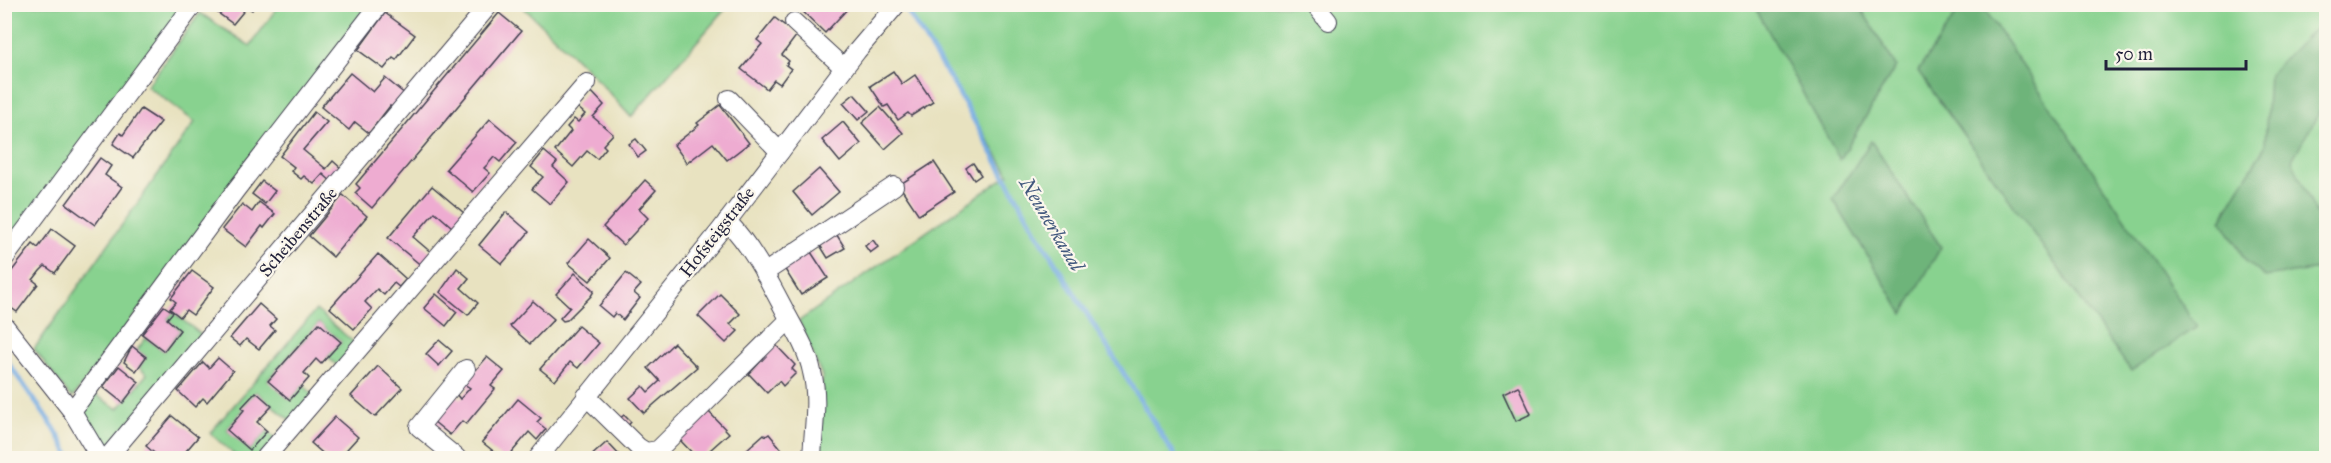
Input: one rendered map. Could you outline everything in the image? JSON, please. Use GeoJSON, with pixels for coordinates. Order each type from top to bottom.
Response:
{"type":"FeatureCollection","features":[{"type":"Feature","properties":{"kind":"street"},"geometry":{"type":"LineString","coordinates":[[4,259],[194,4]]}},
{"type":"Feature","properties":{"kind":"street"},"geometry":{"type":"LineString","coordinates":[[72,411],[235,191],[380,4]]}},
{"type":"Feature","properties":{"kind":"street","name":"Scheibenstraße"},"geometry":{"type":"LineString","coordinates":[[107,459],[490,4]]}},
{"type":"Feature","properties":{"kind":"street","name":"Hofsteigstraße"},"geometry":{"type":"LineString","coordinates":[[538,459],[727,221],[844,68],[897,4]]}},
{"type":"Feature","properties":{"kind":"street"},"geometry":{"type":"LineString","coordinates":[[1314,4],[1328,21]]}},
{"type":"Feature","properties":{"kind":"street"},"geometry":{"type":"LineString","coordinates":[[794,22],[844,68]]}},
{"type":"Feature","properties":{"kind":"street"},"geometry":{"type":"LineString","coordinates":[[265,459],[587,83]]}},
{"type":"Feature","properties":{"kind":"street"},"geometry":{"type":"LineString","coordinates":[[729,99],[780,152]]}},
{"type":"Feature","properties":{"kind":"street"},"geometry":{"type":"LineString","coordinates":[[764,273],[894,186]]}},
{"type":"Feature","properties":{"kind":"street"},"geometry":{"type":"LineString","coordinates":[[727,221],[742,236],[764,273],[789,320],[812,372],[814,401],[812,459]]}},
{"type":"Feature","properties":{"kind":"street"},"geometry":{"type":"LineString","coordinates":[[586,396],[638,447],[646,452],[658,450],[789,320]]}},
{"type":"Feature","properties":{"kind":"street"},"geometry":{"type":"LineString","coordinates":[[4,325],[72,411],[100,459]]}},
{"type":"Feature","properties":{"kind":"street"},"geometry":{"type":"LineString","coordinates":[[457,459],[419,427],[466,369]]}},
{"type":"Feature","properties":{"kind":"green space"},"geometry":{"type":"Polygon","coordinates":[[[4,5],[190,5],[4,258],[4,5]]]}},
{"type":"Feature","properties":{"kind":"green space"},"geometry":{"type":"Polygon","coordinates":[[[279,5],[372,5],[73,397],[69,395],[34,349],[195,122],[147,86],[200,13],[250,46],[279,5]]]}},
{"type":"Feature","properties":{"kind":"green space"},"geometry":{"type":"Polygon","coordinates":[[[521,5],[729,5],[631,117],[593,75],[521,5]]]}},
{"type":"Feature","properties":{"kind":"green space"},"geometry":{"type":"Polygon","coordinates":[[[904,5],[2326,5],[2326,458],[821,458],[822,376],[799,321],[1009,174],[904,5]]]}},
{"type":"Feature","properties":{"kind":"green space"},"geometry":{"type":"Polygon","coordinates":[[[1754,5],[1859,5],[1896,66],[1840,160],[1754,5]]]}},
{"type":"Feature","properties":{"kind":"green space"},"geometry":{"type":"Polygon","coordinates":[[[1962,5],[1982,5],[2197,327],[2131,371],[1918,71],[1962,5]]]}},
{"type":"Feature","properties":{"kind":"green space"},"geometry":{"type":"Polygon","coordinates":[[[2326,22],[2326,109],[2320,111],[2292,160],[2326,236],[2326,268],[2265,277],[2246,261],[2221,220],[2265,146],[2269,74],[2311,32],[2326,22]]]}},
{"type":"Feature","properties":{"kind":"green space"},"geometry":{"type":"Polygon","coordinates":[[[1871,141],[1941,247],[1903,314],[1833,199],[1871,141]]]}},
{"type":"Feature","properties":{"kind":"green space"},"geometry":{"type":"Polygon","coordinates":[[[316,310],[357,345],[339,367],[327,357],[341,342],[319,323],[268,380],[290,400],[303,385],[314,395],[291,421],[256,392],[227,430],[250,450],[267,431],[276,439],[258,458],[238,458],[210,433],[316,310]]]}},
{"type":"Feature","properties":{"kind":"green space"},"geometry":{"type":"Polygon","coordinates":[[[173,312],[203,336],[105,452],[80,412],[93,393],[118,409],[147,374],[139,367],[146,357],[137,350],[146,338],[164,351],[180,330],[167,319],[173,312]]]}},
{"type":"Feature","properties":{"kind":"building"},"geometry":{"type":"Polygon","coordinates":[[[225,4],[256,4],[252,10],[247,7],[233,24],[218,13],[225,4]]]}},
{"type":"Feature","properties":{"kind":"building"},"geometry":{"type":"Polygon","coordinates":[[[795,4],[852,4],[825,33],[795,4]]]}},
{"type":"Feature","properties":{"kind":"building"},"geometry":{"type":"Polygon","coordinates":[[[385,13],[415,35],[396,60],[393,58],[384,69],[358,50],[385,13]]]}},
{"type":"Feature","properties":{"kind":"building"},"geometry":{"type":"Polygon","coordinates":[[[499,13],[521,31],[372,208],[355,193],[360,188],[356,184],[499,13]]]}},
{"type":"Feature","properties":{"kind":"building"},"geometry":{"type":"Polygon","coordinates":[[[775,18],[797,35],[782,55],[789,61],[786,65],[791,69],[780,84],[774,80],[767,89],[741,69],[762,44],[757,40],[775,18]]]}},
{"type":"Feature","properties":{"kind":"building"},"geometry":{"type":"Polygon","coordinates":[[[893,71],[902,84],[915,75],[933,102],[911,116],[908,113],[898,120],[888,105],[884,107],[870,86],[893,71]]]}},
{"type":"Feature","properties":{"kind":"building"},"geometry":{"type":"Polygon","coordinates":[[[350,73],[373,92],[385,78],[406,95],[393,109],[390,106],[369,133],[355,122],[349,130],[321,107],[350,73]]]}},
{"type":"Feature","properties":{"kind":"building"},"geometry":{"type":"Polygon","coordinates":[[[589,89],[604,105],[593,117],[613,134],[603,145],[606,148],[597,159],[587,151],[573,167],[555,151],[571,131],[567,127],[574,119],[578,122],[585,114],[575,105],[589,89]]]}},
{"type":"Feature","properties":{"kind":"building"},"geometry":{"type":"Polygon","coordinates":[[[854,94],[869,111],[858,120],[843,103],[854,94]]]}},
{"type":"Feature","properties":{"kind":"building"},"geometry":{"type":"Polygon","coordinates":[[[720,105],[749,143],[727,160],[713,143],[687,163],[674,145],[720,105]]]}},
{"type":"Feature","properties":{"kind":"building"},"geometry":{"type":"Polygon","coordinates":[[[880,107],[903,133],[885,149],[862,123],[880,107]]]}},
{"type":"Feature","properties":{"kind":"building"},"geometry":{"type":"Polygon","coordinates":[[[141,109],[161,122],[133,158],[113,144],[120,133],[123,135],[141,109]]]}},
{"type":"Feature","properties":{"kind":"building"},"geometry":{"type":"Polygon","coordinates":[[[314,112],[327,122],[303,150],[326,169],[333,161],[343,170],[333,183],[323,174],[314,184],[304,176],[301,179],[291,171],[294,167],[280,156],[314,112]]]}},
{"type":"Feature","properties":{"kind":"building"},"geometry":{"type":"Polygon","coordinates":[[[490,119],[517,142],[500,162],[494,157],[484,168],[490,173],[473,192],[446,169],[490,119]]]}},
{"type":"Feature","properties":{"kind":"building"},"geometry":{"type":"Polygon","coordinates":[[[843,122],[861,144],[840,162],[822,140],[843,122]]]}},
{"type":"Feature","properties":{"kind":"building"},"geometry":{"type":"Polygon","coordinates":[[[636,139],[646,151],[638,157],[629,144],[636,139]]]}},
{"type":"Feature","properties":{"kind":"building"},"geometry":{"type":"Polygon","coordinates":[[[544,151],[557,162],[553,167],[569,182],[550,204],[532,189],[543,177],[531,167],[544,151]]]}},
{"type":"Feature","properties":{"kind":"building"},"geometry":{"type":"Polygon","coordinates":[[[100,158],[111,166],[105,175],[122,187],[95,225],[66,204],[100,158]]]}},
{"type":"Feature","properties":{"kind":"building"},"geometry":{"type":"Polygon","coordinates":[[[934,162],[954,192],[919,215],[899,185],[934,162]]]}},
{"type":"Feature","properties":{"kind":"building"},"geometry":{"type":"Polygon","coordinates":[[[973,163],[981,175],[974,180],[966,168],[973,163]]]}},
{"type":"Feature","properties":{"kind":"building"},"geometry":{"type":"Polygon","coordinates":[[[819,169],[839,192],[812,215],[793,192],[819,169]]]}},
{"type":"Feature","properties":{"kind":"building"},"geometry":{"type":"Polygon","coordinates":[[[645,180],[656,190],[639,209],[648,218],[623,245],[603,227],[645,180]]]}},
{"type":"Feature","properties":{"kind":"building"},"geometry":{"type":"Polygon","coordinates":[[[262,181],[275,191],[265,204],[252,194],[262,181]]]}},
{"type":"Feature","properties":{"kind":"building"},"geometry":{"type":"Polygon","coordinates":[[[432,186],[464,213],[452,227],[435,212],[413,237],[433,254],[423,267],[388,238],[432,186]]]}},
{"type":"Feature","properties":{"kind":"building"},"geometry":{"type":"Polygon","coordinates":[[[343,195],[367,216],[333,257],[309,236],[343,195]]]}},
{"type":"Feature","properties":{"kind":"building"},"geometry":{"type":"Polygon","coordinates":[[[259,202],[275,214],[264,228],[262,226],[246,247],[222,229],[242,204],[252,212],[259,202]]]}},
{"type":"Feature","properties":{"kind":"building"},"geometry":{"type":"Polygon","coordinates":[[[506,212],[529,232],[502,264],[479,245],[506,212]]]}},
{"type":"Feature","properties":{"kind":"building"},"geometry":{"type":"Polygon","coordinates":[[[52,229],[75,246],[55,273],[45,266],[40,271],[33,280],[38,284],[17,312],[4,303],[4,281],[33,244],[38,248],[52,229]]]}},
{"type":"Feature","properties":{"kind":"building"},"geometry":{"type":"Polygon","coordinates":[[[835,232],[845,248],[828,258],[818,242],[835,232]]]}},
{"type":"Feature","properties":{"kind":"building"},"geometry":{"type":"Polygon","coordinates":[[[589,239],[610,258],[590,281],[568,263],[589,239]]]}},
{"type":"Feature","properties":{"kind":"building"},"geometry":{"type":"Polygon","coordinates":[[[873,240],[878,247],[870,253],[865,246],[873,240]]]}},
{"type":"Feature","properties":{"kind":"building"},"geometry":{"type":"Polygon","coordinates":[[[809,249],[828,278],[801,295],[784,268],[809,249]]]}},
{"type":"Feature","properties":{"kind":"building"},"geometry":{"type":"Polygon","coordinates":[[[378,254],[406,279],[399,287],[394,283],[384,295],[377,289],[365,302],[372,309],[354,329],[330,308],[378,254]]]}},
{"type":"Feature","properties":{"kind":"building"},"geometry":{"type":"Polygon","coordinates":[[[457,268],[469,278],[461,288],[478,303],[468,315],[440,292],[457,268]]]}},
{"type":"Feature","properties":{"kind":"building"},"geometry":{"type":"Polygon","coordinates":[[[192,271],[214,287],[193,315],[186,310],[180,317],[170,309],[176,302],[171,298],[192,271]]]}},
{"type":"Feature","properties":{"kind":"building"},"geometry":{"type":"Polygon","coordinates":[[[575,273],[594,291],[567,320],[563,321],[560,318],[570,307],[556,294],[575,273]]]}},
{"type":"Feature","properties":{"kind":"building"},"geometry":{"type":"Polygon","coordinates":[[[626,273],[641,285],[634,293],[640,298],[623,320],[615,313],[612,317],[599,306],[626,273]]]}},
{"type":"Feature","properties":{"kind":"building"},"geometry":{"type":"Polygon","coordinates":[[[436,294],[457,312],[446,326],[424,308],[436,294]]]}},
{"type":"Feature","properties":{"kind":"building"},"geometry":{"type":"Polygon","coordinates":[[[720,294],[740,314],[730,324],[738,331],[726,343],[698,316],[720,294]]]}},
{"type":"Feature","properties":{"kind":"building"},"geometry":{"type":"Polygon","coordinates":[[[533,301],[554,319],[530,344],[510,326],[533,301]]]}},
{"type":"Feature","properties":{"kind":"building"},"geometry":{"type":"Polygon","coordinates":[[[259,304],[276,319],[270,326],[275,330],[259,349],[246,339],[240,346],[230,338],[259,304]]]}},
{"type":"Feature","properties":{"kind":"building"},"geometry":{"type":"Polygon","coordinates":[[[164,306],[173,312],[167,319],[180,330],[164,351],[142,334],[164,306]]]}},
{"type":"Feature","properties":{"kind":"building"},"geometry":{"type":"Polygon","coordinates":[[[319,323],[341,342],[321,364],[316,359],[304,373],[309,378],[290,400],[268,381],[319,323]]]}},
{"type":"Feature","properties":{"kind":"building"},"geometry":{"type":"Polygon","coordinates":[[[578,326],[599,343],[578,368],[570,362],[555,381],[540,369],[578,326]]]}},
{"type":"Feature","properties":{"kind":"building"},"geometry":{"type":"Polygon","coordinates":[[[439,340],[452,351],[439,366],[426,354],[439,340]]]}},
{"type":"Feature","properties":{"kind":"building"},"geometry":{"type":"Polygon","coordinates":[[[674,343],[697,367],[644,413],[630,398],[643,386],[648,392],[660,381],[648,368],[674,343]]]}},
{"type":"Feature","properties":{"kind":"building"},"geometry":{"type":"Polygon","coordinates":[[[776,345],[795,365],[792,369],[796,373],[783,386],[779,381],[767,393],[749,374],[776,345]]]}},
{"type":"Feature","properties":{"kind":"building"},"geometry":{"type":"Polygon","coordinates":[[[132,346],[146,357],[136,371],[124,362],[132,346]]]}},
{"type":"Feature","properties":{"kind":"building"},"geometry":{"type":"Polygon","coordinates":[[[487,357],[504,371],[491,386],[495,389],[466,424],[462,421],[450,435],[433,421],[456,394],[460,399],[470,388],[464,384],[487,357]]]}},
{"type":"Feature","properties":{"kind":"building"},"geometry":{"type":"Polygon","coordinates":[[[218,358],[233,371],[207,402],[203,398],[195,407],[178,391],[203,362],[209,368],[218,358]]]}},
{"type":"Feature","properties":{"kind":"building"},"geometry":{"type":"Polygon","coordinates":[[[119,366],[139,382],[123,403],[103,387],[119,366]]]}},
{"type":"Feature","properties":{"kind":"building"},"geometry":{"type":"Polygon","coordinates":[[[378,366],[402,388],[375,417],[351,396],[378,366]]]}},
{"type":"Feature","properties":{"kind":"building"},"geometry":{"type":"Polygon","coordinates":[[[1518,386],[1531,414],[1516,421],[1503,393],[1518,386]]]}},
{"type":"Feature","properties":{"kind":"building"},"geometry":{"type":"Polygon","coordinates":[[[256,392],[272,406],[257,422],[267,431],[250,450],[227,430],[244,410],[241,408],[256,392]]]}},
{"type":"Feature","properties":{"kind":"building"},"geometry":{"type":"Polygon","coordinates":[[[518,399],[541,418],[537,422],[546,429],[537,440],[529,432],[507,458],[502,458],[482,442],[518,399]]]}},
{"type":"Feature","properties":{"kind":"building"},"geometry":{"type":"Polygon","coordinates":[[[708,411],[729,433],[701,458],[697,458],[679,439],[708,411]]]}},
{"type":"Feature","properties":{"kind":"building"},"geometry":{"type":"Polygon","coordinates":[[[624,415],[631,422],[626,428],[618,420],[624,415]]]}},
{"type":"Feature","properties":{"kind":"building"},"geometry":{"type":"Polygon","coordinates":[[[172,416],[198,437],[180,458],[160,458],[146,446],[172,416]]]}},
{"type":"Feature","properties":{"kind":"building"},"geometry":{"type":"Polygon","coordinates":[[[335,417],[358,437],[339,458],[328,458],[311,443],[335,417]]]}},
{"type":"Feature","properties":{"kind":"building"},"geometry":{"type":"Polygon","coordinates":[[[764,434],[766,436],[769,434],[785,453],[781,456],[783,458],[737,458],[764,434]]]}},
{"type":"Feature","properties":{"kind":"building"},"geometry":{"type":"Polygon","coordinates":[[[607,442],[622,458],[589,458],[607,442]]]}},
{"type":"Feature","properties":{"kind":"building"},"geometry":{"type":"Polygon","coordinates":[[[397,452],[405,458],[391,458],[397,452]]]}},
{"type":"Feature","properties":{"kind":"waterway","name":"Neunerkanal"},"geometry":{"type":"LineString","coordinates":[[903,4],[956,88],[1037,233],[1176,458]]}},
{"type":"Feature","properties":{"kind":"waterway"},"geometry":{"type":"LineString","coordinates":[[4,357],[54,428],[71,458]]}}]}
